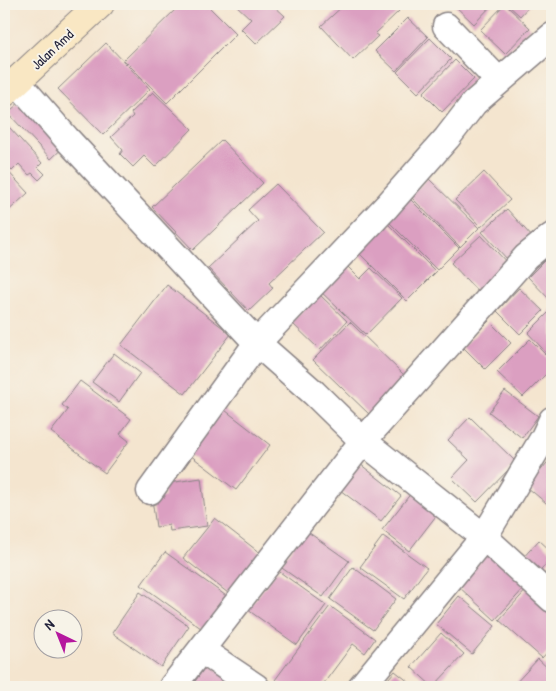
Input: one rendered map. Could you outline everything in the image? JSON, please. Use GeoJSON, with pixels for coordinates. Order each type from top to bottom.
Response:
{"type":"FeatureCollection","features":[{"type":"Feature","properties":{"kind":"street","name":"Jalan Amd"},"geometry":{"type":"LineString","coordinates":[[10,88],[100,4]]}},
{"type":"Feature","properties":{"kind":"street"},"geometry":{"type":"LineString","coordinates":[[446,26],[499,81]]}},
{"type":"Feature","properties":{"kind":"street"},"geometry":{"type":"LineString","coordinates":[[150,491],[257,343],[387,206],[447,138],[474,103],[552,36]]}},
{"type":"Feature","properties":{"kind":"street"},"geometry":{"type":"LineString","coordinates":[[10,88],[73,146],[257,343],[285,366],[363,441],[484,537],[552,598]]}},
{"type":"Feature","properties":{"kind":"street"},"geometry":{"type":"LineString","coordinates":[[172,687],[363,441],[526,257],[552,236]]}},
{"type":"Feature","properties":{"kind":"street"},"geometry":{"type":"LineString","coordinates":[[361,687],[484,537],[544,437],[552,420]]}},
{"type":"Feature","properties":{"kind":"street"},"geometry":{"type":"LineString","coordinates":[[201,650],[256,687]]}},
{"type":"Feature","properties":{"kind":"building"},"geometry":{"type":"Polygon","coordinates":[[[181,4],[206,4],[236,34],[167,103],[124,60],[181,4]]]}},
{"type":"Feature","properties":{"kind":"building"},"geometry":{"type":"Polygon","coordinates":[[[235,4],[272,4],[285,16],[256,44],[241,29],[251,19],[235,4]]]}},
{"type":"Feature","properties":{"kind":"building"},"geometry":{"type":"Polygon","coordinates":[[[345,4],[392,4],[399,11],[375,34],[378,36],[353,60],[321,26],[345,4]]]}},
{"type":"Feature","properties":{"kind":"building"},"geometry":{"type":"Polygon","coordinates":[[[453,4],[493,4],[474,24],[453,4]]]}},
{"type":"Feature","properties":{"kind":"building"},"geometry":{"type":"Polygon","coordinates":[[[505,4],[530,28],[505,54],[480,30],[505,4]]]}},
{"type":"Feature","properties":{"kind":"building"},"geometry":{"type":"Polygon","coordinates":[[[507,4],[531,4],[520,16],[507,4]]]}},
{"type":"Feature","properties":{"kind":"building"},"geometry":{"type":"Polygon","coordinates":[[[408,18],[428,37],[396,71],[375,51],[408,18]]]}},
{"type":"Feature","properties":{"kind":"building"},"geometry":{"type":"Polygon","coordinates":[[[430,38],[451,59],[418,93],[397,72],[430,38]]]}},
{"type":"Feature","properties":{"kind":"building"},"geometry":{"type":"Polygon","coordinates":[[[106,43],[150,89],[103,135],[58,89],[106,43]]]}},
{"type":"Feature","properties":{"kind":"building"},"geometry":{"type":"Polygon","coordinates":[[[455,60],[474,79],[442,112],[423,93],[455,60]]]}},
{"type":"Feature","properties":{"kind":"building"},"geometry":{"type":"Polygon","coordinates":[[[153,92],[192,129],[155,167],[144,156],[133,167],[120,154],[123,150],[111,137],[133,116],[131,113],[153,92]]]}},
{"type":"Feature","properties":{"kind":"building"},"geometry":{"type":"Polygon","coordinates":[[[25,97],[68,143],[51,159],[8,113],[25,97]]]}},
{"type":"Feature","properties":{"kind":"building"},"geometry":{"type":"Polygon","coordinates":[[[9,127],[42,163],[38,167],[45,174],[39,180],[32,173],[29,175],[19,164],[12,171],[4,162],[4,132],[9,127]]]}},
{"type":"Feature","properties":{"kind":"building"},"geometry":{"type":"Polygon","coordinates":[[[222,140],[263,183],[193,250],[152,207],[222,140]]]}},
{"type":"Feature","properties":{"kind":"building"},"geometry":{"type":"Polygon","coordinates":[[[4,167],[28,193],[4,215],[4,167]]]}},
{"type":"Feature","properties":{"kind":"building"},"geometry":{"type":"Polygon","coordinates":[[[484,172],[510,200],[481,227],[455,200],[484,172]]]}},
{"type":"Feature","properties":{"kind":"building"},"geometry":{"type":"Polygon","coordinates":[[[428,178],[479,228],[460,247],[410,196],[428,178]]]}},
{"type":"Feature","properties":{"kind":"building"},"geometry":{"type":"Polygon","coordinates":[[[276,184],[323,232],[269,283],[273,288],[249,311],[208,268],[258,221],[248,210],[276,184]]]}},
{"type":"Feature","properties":{"kind":"building"},"geometry":{"type":"Polygon","coordinates":[[[408,197],[459,248],[437,270],[386,219],[408,197]]]}},
{"type":"Feature","properties":{"kind":"building"},"geometry":{"type":"Polygon","coordinates":[[[507,209],[533,238],[509,261],[482,232],[507,209]]]}},
{"type":"Feature","properties":{"kind":"building"},"geometry":{"type":"Polygon","coordinates":[[[386,222],[436,272],[407,301],[357,251],[386,222]]]}},
{"type":"Feature","properties":{"kind":"building"},"geometry":{"type":"Polygon","coordinates":[[[481,235],[512,268],[482,296],[451,263],[481,235]]]}},
{"type":"Feature","properties":{"kind":"building"},"geometry":{"type":"Polygon","coordinates":[[[552,253],[552,302],[528,277],[552,253]]]}},
{"type":"Feature","properties":{"kind":"building"},"geometry":{"type":"Polygon","coordinates":[[[343,262],[360,279],[371,268],[402,298],[366,335],[317,288],[343,262]]]}},
{"type":"Feature","properties":{"kind":"building"},"geometry":{"type":"Polygon","coordinates":[[[167,285],[231,334],[185,394],[121,345],[167,285]]]}},
{"type":"Feature","properties":{"kind":"building"},"geometry":{"type":"Polygon","coordinates":[[[519,288],[543,311],[520,334],[497,311],[519,288]]]}},
{"type":"Feature","properties":{"kind":"building"},"geometry":{"type":"Polygon","coordinates":[[[319,294],[347,321],[320,350],[291,322],[319,294]]]}},
{"type":"Feature","properties":{"kind":"building"},"geometry":{"type":"Polygon","coordinates":[[[552,309],[552,359],[528,333],[552,309]]]}},
{"type":"Feature","properties":{"kind":"building"},"geometry":{"type":"Polygon","coordinates":[[[489,321],[511,343],[485,369],[463,347],[489,321]]]}},
{"type":"Feature","properties":{"kind":"building"},"geometry":{"type":"Polygon","coordinates":[[[350,322],[407,378],[371,416],[313,360],[350,322]]]}},
{"type":"Feature","properties":{"kind":"building"},"geometry":{"type":"Polygon","coordinates":[[[530,339],[552,361],[552,368],[523,397],[497,372],[530,339]]]}},
{"type":"Feature","properties":{"kind":"building"},"geometry":{"type":"Polygon","coordinates":[[[114,353],[140,373],[119,402],[92,382],[114,353]]]}},
{"type":"Feature","properties":{"kind":"building"},"geometry":{"type":"Polygon","coordinates":[[[80,381],[131,419],[120,434],[129,441],[105,473],[51,432],[68,410],[62,405],[80,381]]]}},
{"type":"Feature","properties":{"kind":"building"},"geometry":{"type":"Polygon","coordinates":[[[505,391],[538,416],[522,438],[489,412],[505,391]]]}},
{"type":"Feature","properties":{"kind":"building"},"geometry":{"type":"Polygon","coordinates":[[[221,407],[270,445],[236,490],[186,452],[221,407]]]}},
{"type":"Feature","properties":{"kind":"building"},"geometry":{"type":"Polygon","coordinates":[[[470,417],[516,462],[477,502],[452,478],[469,460],[448,440],[470,417]]]}},
{"type":"Feature","properties":{"kind":"building"},"geometry":{"type":"Polygon","coordinates":[[[552,457],[552,508],[527,487],[552,457]]]}},
{"type":"Feature","properties":{"kind":"building"},"geometry":{"type":"Polygon","coordinates":[[[360,464],[401,496],[381,521],[340,490],[360,464]]]}},
{"type":"Feature","properties":{"kind":"building"},"geometry":{"type":"Polygon","coordinates":[[[201,478],[207,526],[170,531],[169,525],[156,527],[152,499],[165,497],[163,484],[201,478]]]}},
{"type":"Feature","properties":{"kind":"building"},"geometry":{"type":"Polygon","coordinates":[[[412,492],[439,512],[409,551],[382,530],[412,492]]]}},
{"type":"Feature","properties":{"kind":"building"},"geometry":{"type":"Polygon","coordinates":[[[215,518],[260,553],[228,593],[183,558],[215,518]]]}},
{"type":"Feature","properties":{"kind":"building"},"geometry":{"type":"Polygon","coordinates":[[[305,530],[349,561],[323,597],[279,566],[305,530]]]}},
{"type":"Feature","properties":{"kind":"building"},"geometry":{"type":"Polygon","coordinates":[[[383,536],[427,568],[404,599],[360,567],[383,536]]]}},
{"type":"Feature","properties":{"kind":"building"},"geometry":{"type":"Polygon","coordinates":[[[539,540],[552,552],[552,557],[537,575],[521,560],[539,540]]]}},
{"type":"Feature","properties":{"kind":"building"},"geometry":{"type":"Polygon","coordinates":[[[165,552],[229,598],[205,631],[141,585],[165,552]]]}},
{"type":"Feature","properties":{"kind":"building"},"geometry":{"type":"Polygon","coordinates":[[[489,552],[526,586],[495,620],[458,586],[489,552]]]}},
{"type":"Feature","properties":{"kind":"building"},"geometry":{"type":"Polygon","coordinates":[[[353,567],[396,599],[373,630],[330,599],[353,567]]]}},
{"type":"Feature","properties":{"kind":"building"},"geometry":{"type":"Polygon","coordinates":[[[277,570],[326,605],[297,645],[248,610],[277,570]]]}},
{"type":"Feature","properties":{"kind":"building"},"geometry":{"type":"Polygon","coordinates":[[[529,587],[552,608],[552,647],[542,658],[499,620],[529,587]]]}},
{"type":"Feature","properties":{"kind":"building"},"geometry":{"type":"Polygon","coordinates":[[[140,592],[189,626],[161,667],[112,633],[140,592]]]}},
{"type":"Feature","properties":{"kind":"building"},"geometry":{"type":"Polygon","coordinates":[[[459,596],[495,626],[472,654],[436,624],[459,596]]]}},
{"type":"Feature","properties":{"kind":"building"},"geometry":{"type":"Polygon","coordinates":[[[330,606],[375,639],[365,653],[353,644],[321,687],[285,687],[275,680],[330,606]]]}},
{"type":"Feature","properties":{"kind":"building"},"geometry":{"type":"Polygon","coordinates":[[[441,633],[464,654],[433,687],[411,667],[441,633]]]}},
{"type":"Feature","properties":{"kind":"building"},"geometry":{"type":"Polygon","coordinates":[[[538,659],[552,672],[552,687],[512,687],[538,659]]]}},
{"type":"Feature","properties":{"kind":"building"},"geometry":{"type":"Polygon","coordinates":[[[208,663],[243,687],[191,687],[208,663]]]}},
{"type":"Feature","properties":{"kind":"building"},"geometry":{"type":"Polygon","coordinates":[[[395,671],[415,687],[381,687],[395,671]]]}}]}
